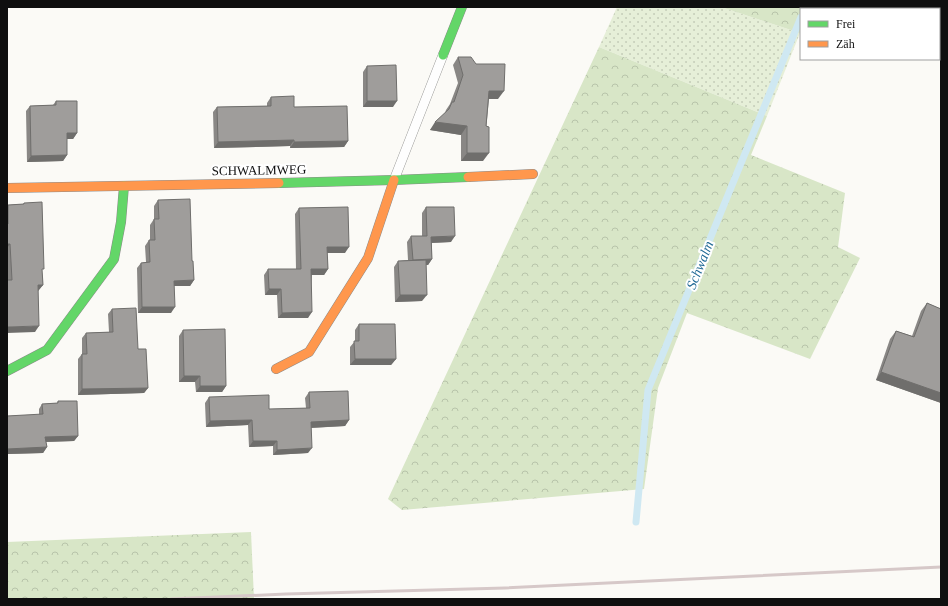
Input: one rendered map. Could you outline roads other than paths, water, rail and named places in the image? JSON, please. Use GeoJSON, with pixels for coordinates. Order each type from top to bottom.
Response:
{"type":"FeatureCollection","features":[{"type":"Feature","properties":{"kind":"street"},"geometry":{"type":"LineString","coordinates":[[443,55],[462,7]]}},
{"type":"Feature","properties":{"kind":"street","name":"SCHWALMWEG"},"geometry":{"type":"LineString","coordinates":[[7,188],[394,180],[533,174]]}},
{"type":"Feature","properties":{"kind":"street"},"geometry":{"type":"LineString","coordinates":[[276,369],[309,352],[368,258],[394,180]]}},
{"type":"Feature","properties":{"kind":"street"},"geometry":{"type":"LineString","coordinates":[[7,371],[47,350],[114,259],[121,222],[124,186]]}},
{"type":"Feature","properties":{"kind":"lane"},"geometry":{"type":"LineString","coordinates":[[394,180],[443,55]]}},
{"type":"Feature","properties":{"kind":"waterway","name":"Schwalm"},"geometry":{"type":"LineString","coordinates":[[636,522],[648,390],[800,19]]}},
{"type":"Feature","properties":{"kind":"railway"},"geometry":{"type":"LineString","coordinates":[[171,599],[286,594],[505,588],[941,567]]}}]}
